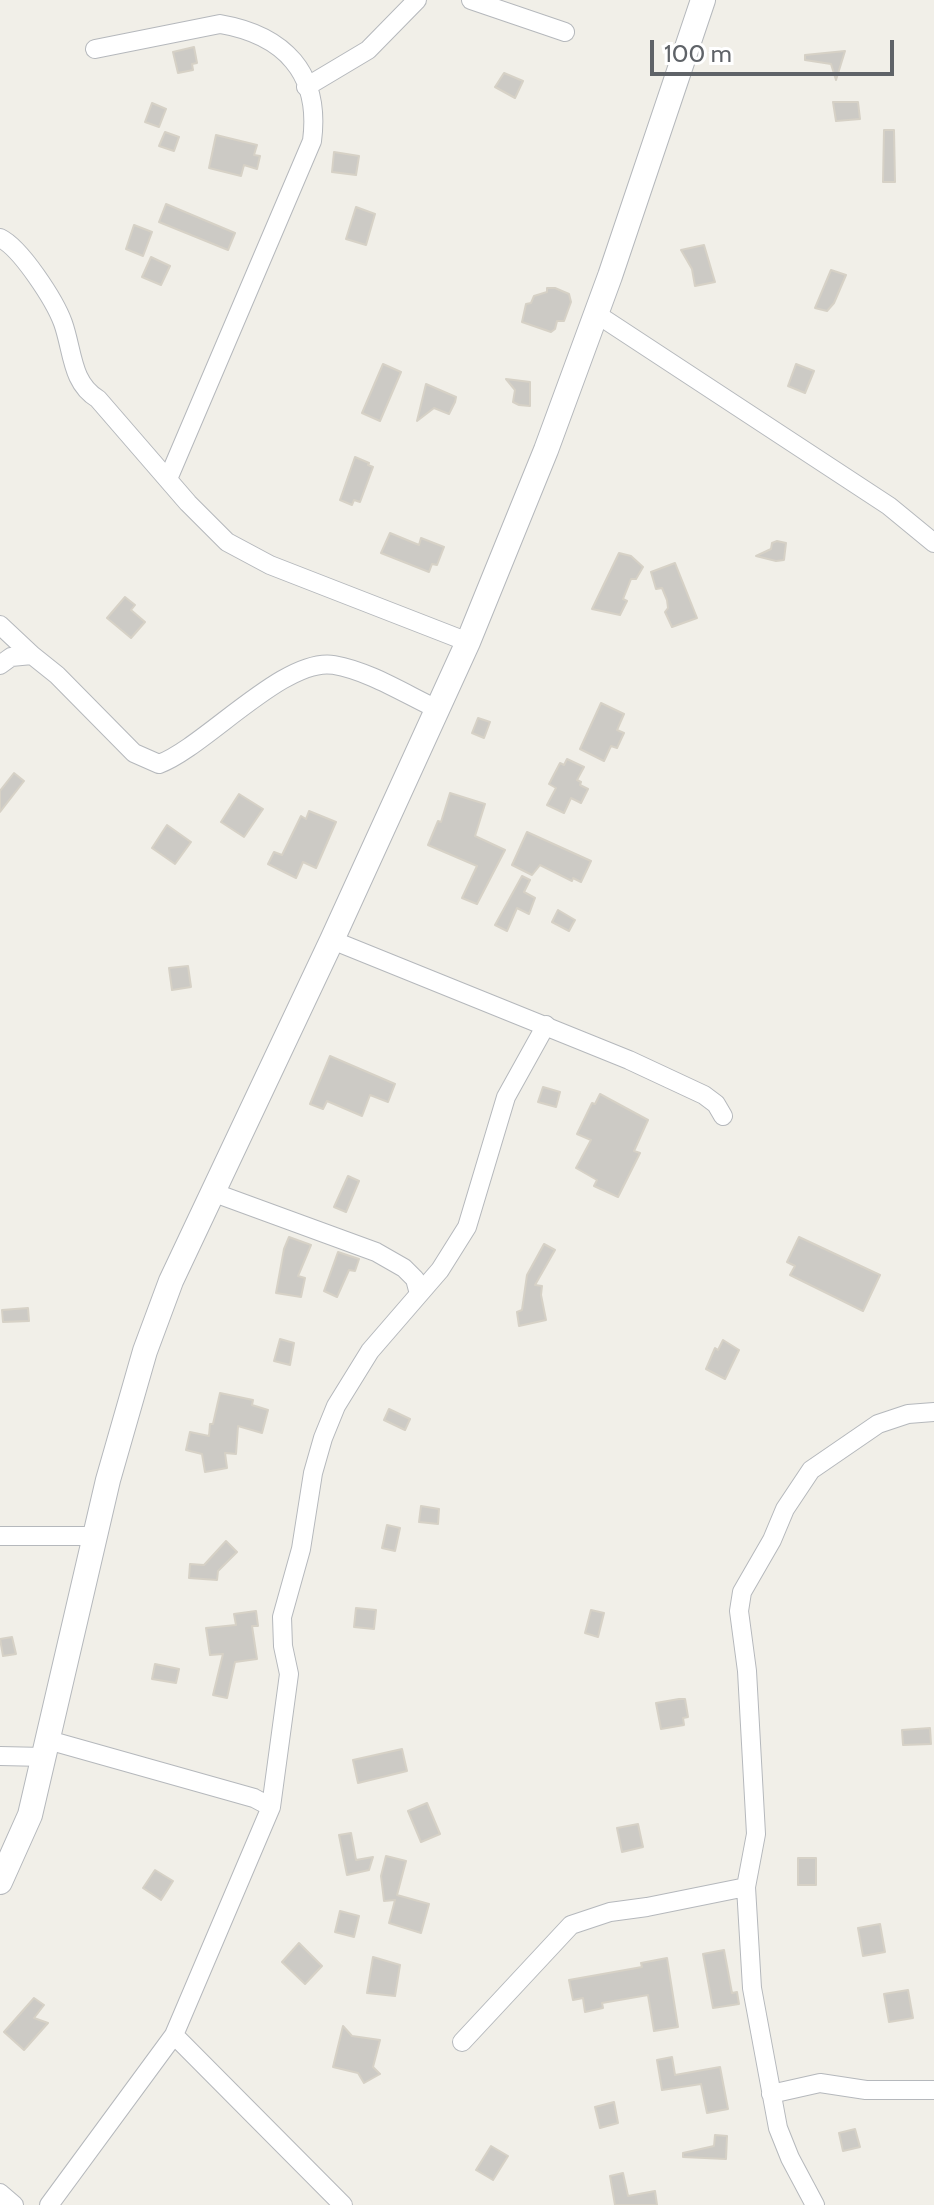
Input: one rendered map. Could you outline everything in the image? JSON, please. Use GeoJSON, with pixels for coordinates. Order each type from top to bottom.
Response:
{"type":"FeatureCollection","features":[{"type":"Feature","properties":{"kind":"street"},"geometry":{"type":"LineString","coordinates":[[306,87],[368,50],[417,0]]}},
{"type":"Feature","properties":{"kind":"street"},"geometry":{"type":"LineString","coordinates":[[471,0],[565,32]]}},
{"type":"Feature","properties":{"kind":"street"},"geometry":{"type":"LineString","coordinates":[[0,1882],[30,1815],[108,1480],[145,1351],[171,1281],[468,642],[546,450],[703,0]]}},
{"type":"Feature","properties":{"kind":"street"},"geometry":{"type":"LineString","coordinates":[[95,49],[220,24],[240,28],[266,37],[287,51],[300,68],[315,123],[312,141],[168,479]]}},
{"type":"Feature","properties":{"kind":"street"},"geometry":{"type":"LineString","coordinates":[[0,238],[13,248],[62,319],[77,379],[227,542],[260,559],[468,642]]}},
{"type":"Feature","properties":{"kind":"street"},"geometry":{"type":"LineString","coordinates":[[595,313],[889,506],[934,543]]}},
{"type":"Feature","properties":{"kind":"street"},"geometry":{"type":"LineString","coordinates":[[0,625],[57,675],[134,753],[159,764],[179,756],[230,716],[303,669],[332,664],[437,709]]}},
{"type":"Feature","properties":{"kind":"street"},"geometry":{"type":"LineString","coordinates":[[0,665],[11,657],[32,655]]}},
{"type":"Feature","properties":{"kind":"street"},"geometry":{"type":"LineString","coordinates":[[332,940],[546,1025],[704,1095],[716,1104],[723,1116]]}},
{"type":"Feature","properties":{"kind":"street"},"geometry":{"type":"LineString","coordinates":[[49,2205],[174,2035],[271,1807],[288,1683],[282,1617],[301,1549],[313,1473],[320,1450],[336,1406],[370,1351],[454,1250],[467,1227],[506,1097],[546,1025]]}},
{"type":"Feature","properties":{"kind":"street"},"geometry":{"type":"LineString","coordinates":[[212,1192],[376,1252],[404,1268],[415,1279],[419,1294]]}},
{"type":"Feature","properties":{"kind":"street"},"geometry":{"type":"LineString","coordinates":[[815,2205],[778,2128],[752,1988],[746,1887],[756,1834],[747,1671],[739,1611],[742,1592],[772,1540],[785,1509],[811,1470],[878,1424],[908,1414],[934,1412]]}},
{"type":"Feature","properties":{"kind":"street"},"geometry":{"type":"LineString","coordinates":[[0,1536],[96,1536]]}},
{"type":"Feature","properties":{"kind":"street"},"geometry":{"type":"LineString","coordinates":[[0,1756],[46,1748],[254,1798],[271,1807]]}},
{"type":"Feature","properties":{"kind":"street"},"geometry":{"type":"LineString","coordinates":[[462,2042],[571,1925],[610,1912],[746,1887]]}},
{"type":"Feature","properties":{"kind":"street"},"geometry":{"type":"LineString","coordinates":[[174,2035],[343,2205]]}},
{"type":"Feature","properties":{"kind":"street"},"geometry":{"type":"LineString","coordinates":[[771,2094],[820,2083],[866,2090],[934,2090]]}},
{"type":"Feature","properties":{"kind":"street"},"geometry":{"type":"LineString","coordinates":[[0,2193],[14,2205]]}},
{"type":"Feature","properties":{"kind":"building"},"geometry":{"type":"Polygon","coordinates":[[[194,47],[197,63],[192,64],[193,70],[178,73],[173,52],[194,47]]]}},
{"type":"Feature","properties":{"kind":"building"},"geometry":{"type":"Polygon","coordinates":[[[845,51],[836,80],[831,64],[805,60],[805,55],[845,51]]]}},
{"type":"Feature","properties":{"kind":"building"},"geometry":{"type":"Polygon","coordinates":[[[504,73],[523,81],[515,98],[495,87],[504,73]]]}},
{"type":"Feature","properties":{"kind":"building"},"geometry":{"type":"Polygon","coordinates":[[[833,102],[858,102],[860,119],[836,121],[833,102]]]}},
{"type":"Feature","properties":{"kind":"building"},"geometry":{"type":"Polygon","coordinates":[[[152,103],[166,109],[159,127],[145,122],[152,103]]]}},
{"type":"Feature","properties":{"kind":"building"},"geometry":{"type":"Polygon","coordinates":[[[884,130],[894,130],[895,182],[883,182],[884,130]]]}},
{"type":"Feature","properties":{"kind":"building"},"geometry":{"type":"Polygon","coordinates":[[[165,132],[179,137],[174,151],[159,146],[165,132]]]}},
{"type":"Feature","properties":{"kind":"building"},"geometry":{"type":"Polygon","coordinates":[[[216,135],[257,145],[254,155],[260,156],[257,169],[244,165],[241,176],[209,168],[216,135]]]}},
{"type":"Feature","properties":{"kind":"building"},"geometry":{"type":"Polygon","coordinates":[[[334,152],[359,156],[356,175],[332,172],[334,152]]]}},
{"type":"Feature","properties":{"kind":"building"},"geometry":{"type":"Polygon","coordinates":[[[166,204],[235,233],[228,250],[159,222],[166,204]]]}},
{"type":"Feature","properties":{"kind":"building"},"geometry":{"type":"Polygon","coordinates":[[[356,207],[375,214],[366,245],[346,239],[356,207]]]}},
{"type":"Feature","properties":{"kind":"building"},"geometry":{"type":"Polygon","coordinates":[[[134,225],[152,232],[143,256],[126,249],[134,225]]]}},
{"type":"Feature","properties":{"kind":"building"},"geometry":{"type":"Polygon","coordinates":[[[704,245],[715,282],[695,286],[692,269],[681,250],[704,245]]]}},
{"type":"Feature","properties":{"kind":"building"},"geometry":{"type":"Polygon","coordinates":[[[151,257],[170,266],[161,285],[142,277],[151,257]]]}},
{"type":"Feature","properties":{"kind":"building"},"geometry":{"type":"Polygon","coordinates":[[[831,270],[846,275],[834,303],[827,311],[815,308],[831,270]]]}},
{"type":"Feature","properties":{"kind":"building"},"geometry":{"type":"Polygon","coordinates":[[[547,288],[569,294],[571,302],[564,321],[557,321],[551,332],[522,322],[526,304],[531,303],[534,296],[547,292],[547,288]]]}},
{"type":"Feature","properties":{"kind":"building"},"geometry":{"type":"Polygon","coordinates":[[[383,364],[401,372],[380,421],[362,413],[383,364]]]}},
{"type":"Feature","properties":{"kind":"building"},"geometry":{"type":"Polygon","coordinates":[[[796,364],[814,371],[805,393],[788,386],[796,364]]]}},
{"type":"Feature","properties":{"kind":"building"},"geometry":{"type":"Polygon","coordinates":[[[506,379],[530,382],[530,406],[513,402],[515,390],[506,379]]]}},
{"type":"Feature","properties":{"kind":"building"},"geometry":{"type":"Polygon","coordinates":[[[426,384],[456,397],[455,402],[449,414],[434,408],[417,421],[426,384]]]}},
{"type":"Feature","properties":{"kind":"building"},"geometry":{"type":"Polygon","coordinates":[[[355,457],[373,467],[360,502],[354,500],[352,505],[340,500],[355,457]]]}},
{"type":"Feature","properties":{"kind":"building"},"geometry":{"type":"Polygon","coordinates":[[[390,533],[419,545],[421,538],[444,547],[437,565],[432,564],[429,572],[381,553],[390,533]]]}},
{"type":"Feature","properties":{"kind":"building"},"geometry":{"type":"Polygon","coordinates":[[[772,543],[786,543],[784,560],[756,556],[771,549],[772,543]]]}},
{"type":"Feature","properties":{"kind":"building"},"geometry":{"type":"Polygon","coordinates":[[[619,553],[631,556],[643,567],[636,579],[631,579],[623,599],[627,601],[620,615],[592,609],[619,553]]]}},
{"type":"Feature","properties":{"kind":"building"},"geometry":{"type":"Polygon","coordinates":[[[675,563],[697,618],[672,627],[665,612],[667,600],[662,588],[656,589],[651,572],[675,563]]]}},
{"type":"Feature","properties":{"kind":"building"},"geometry":{"type":"Polygon","coordinates":[[[125,597],[135,605],[131,610],[145,622],[131,638],[107,618],[125,597]]]}},
{"type":"Feature","properties":{"kind":"building"},"geometry":{"type":"Polygon","coordinates":[[[601,703],[624,714],[617,730],[624,733],[617,748],[611,746],[604,761],[580,749],[601,703]]]}},
{"type":"Feature","properties":{"kind":"building"},"geometry":{"type":"Polygon","coordinates":[[[478,718],[490,722],[484,738],[472,733],[478,718]]]}},
{"type":"Feature","properties":{"kind":"building"},"geometry":{"type":"Polygon","coordinates":[[[567,759],[584,767],[577,780],[588,789],[581,803],[571,798],[564,813],[547,805],[556,788],[549,784],[560,763],[564,765],[567,759]]]}},
{"type":"Feature","properties":{"kind":"building"},"geometry":{"type":"Polygon","coordinates":[[[14,773],[24,781],[0,812],[0,791],[14,773]]]}},
{"type":"Feature","properties":{"kind":"building"},"geometry":{"type":"Polygon","coordinates":[[[450,793],[485,804],[475,836],[505,850],[477,904],[462,898],[477,866],[428,845],[438,821],[441,822],[450,793]]]}},
{"type":"Feature","properties":{"kind":"building"},"geometry":{"type":"Polygon","coordinates":[[[239,794],[263,809],[244,837],[221,822],[239,794]]]}},
{"type":"Feature","properties":{"kind":"building"},"geometry":{"type":"Polygon","coordinates":[[[309,811],[336,822],[316,868],[303,862],[296,878],[268,864],[274,852],[282,855],[301,816],[306,819],[309,811]]]}},
{"type":"Feature","properties":{"kind":"building"},"geometry":{"type":"Polygon","coordinates":[[[167,825],[191,842],[175,864],[152,848],[167,825]]]}},
{"type":"Feature","properties":{"kind":"building"},"geometry":{"type":"Polygon","coordinates":[[[527,832],[591,861],[581,882],[573,878],[572,881],[540,865],[532,875],[512,865],[527,832]]]}},
{"type":"Feature","properties":{"kind":"building"},"geometry":{"type":"Polygon","coordinates":[[[522,876],[530,880],[524,892],[535,898],[529,914],[517,908],[507,931],[495,925],[522,876]]]}},
{"type":"Feature","properties":{"kind":"building"},"geometry":{"type":"Polygon","coordinates":[[[558,910],[575,920],[569,931],[552,922],[558,910]]]}},
{"type":"Feature","properties":{"kind":"building"},"geometry":{"type":"Polygon","coordinates":[[[188,966],[191,987],[172,990],[169,968],[188,966]]]}},
{"type":"Feature","properties":{"kind":"building"},"geometry":{"type":"Polygon","coordinates":[[[330,1056],[395,1084],[388,1102],[370,1095],[362,1116],[327,1101],[323,1109],[310,1104],[330,1056]]]}},
{"type":"Feature","properties":{"kind":"building"},"geometry":{"type":"Polygon","coordinates":[[[543,1087],[560,1092],[556,1107],[538,1102],[543,1087]]]}},
{"type":"Feature","properties":{"kind":"building"},"geometry":{"type":"Polygon","coordinates":[[[600,1094],[648,1120],[634,1151],[640,1153],[618,1197],[594,1186],[597,1180],[576,1168],[591,1140],[577,1134],[592,1103],[595,1104],[600,1094]]]}},
{"type":"Feature","properties":{"kind":"building"},"geometry":{"type":"Polygon","coordinates":[[[348,1176],[359,1181],[346,1212],[334,1207],[348,1176]]]}},
{"type":"Feature","properties":{"kind":"building"},"geometry":{"type":"Polygon","coordinates":[[[289,1237],[311,1245],[298,1276],[305,1278],[301,1297],[276,1293],[289,1237]]]}},
{"type":"Feature","properties":{"kind":"building"},"geometry":{"type":"Polygon","coordinates":[[[799,1237],[880,1275],[863,1311],[790,1275],[795,1266],[787,1262],[799,1237]]]}},
{"type":"Feature","properties":{"kind":"building"},"geometry":{"type":"Polygon","coordinates":[[[544,1244],[555,1250],[535,1285],[542,1286],[546,1320],[519,1326],[517,1312],[522,1310],[527,1275],[544,1244]]]}},
{"type":"Feature","properties":{"kind":"building"},"geometry":{"type":"Polygon","coordinates":[[[338,1252],[359,1259],[355,1271],[349,1270],[337,1297],[324,1291],[338,1252]]]}},
{"type":"Feature","properties":{"kind":"building"},"geometry":{"type":"Polygon","coordinates":[[[28,1308],[29,1321],[3,1322],[2,1310],[28,1308]]]}},
{"type":"Feature","properties":{"kind":"building"},"geometry":{"type":"Polygon","coordinates":[[[280,1339],[294,1343],[290,1365],[274,1361],[280,1339]]]}},
{"type":"Feature","properties":{"kind":"building"},"geometry":{"type":"Polygon","coordinates":[[[723,1340],[739,1350],[725,1379],[706,1369],[715,1348],[718,1350],[723,1340]]]}},
{"type":"Feature","properties":{"kind":"building"},"geometry":{"type":"Polygon","coordinates":[[[220,1393],[253,1400],[252,1405],[268,1410],[262,1433],[238,1426],[236,1454],[225,1453],[227,1468],[205,1472],[202,1454],[186,1450],[190,1432],[209,1436],[220,1393]]]}},
{"type":"Feature","properties":{"kind":"building"},"geometry":{"type":"Polygon","coordinates":[[[389,1409],[410,1419],[405,1430],[384,1420],[389,1409]]]}},
{"type":"Feature","properties":{"kind":"building"},"geometry":{"type":"Polygon","coordinates":[[[421,1506],[439,1509],[438,1524],[419,1522],[421,1506]]]}},
{"type":"Feature","properties":{"kind":"building"},"geometry":{"type":"Polygon","coordinates":[[[387,1525],[400,1528],[395,1551],[382,1548],[387,1525]]]}},
{"type":"Feature","properties":{"kind":"building"},"geometry":{"type":"Polygon","coordinates":[[[226,1541],[237,1552],[218,1571],[217,1580],[189,1578],[190,1564],[204,1565],[226,1541]]]}},
{"type":"Feature","properties":{"kind":"building"},"geometry":{"type":"Polygon","coordinates":[[[356,1608],[376,1610],[374,1629],[354,1627],[356,1608]]]}},
{"type":"Feature","properties":{"kind":"building"},"geometry":{"type":"Polygon","coordinates":[[[591,1610],[604,1613],[598,1637],[585,1633],[591,1610]]]}},
{"type":"Feature","properties":{"kind":"building"},"geometry":{"type":"Polygon","coordinates":[[[256,1611],[258,1626],[252,1626],[257,1659],[235,1662],[227,1698],[213,1695],[223,1654],[210,1655],[206,1628],[236,1625],[234,1614],[256,1611]]]}},
{"type":"Feature","properties":{"kind":"building"},"geometry":{"type":"Polygon","coordinates":[[[12,1637],[16,1654],[3,1656],[0,1639],[12,1637]]]}},
{"type":"Feature","properties":{"kind":"building"},"geometry":{"type":"Polygon","coordinates":[[[155,1664],[179,1669],[176,1683],[152,1679],[155,1664]]]}},
{"type":"Feature","properties":{"kind":"building"},"geometry":{"type":"Polygon","coordinates":[[[685,1699],[688,1717],[683,1718],[684,1725],[661,1729],[656,1703],[685,1699]]]}},
{"type":"Feature","properties":{"kind":"building"},"geometry":{"type":"Polygon","coordinates":[[[930,1728],[931,1744],[903,1745],[902,1730],[930,1728]]]}},
{"type":"Feature","properties":{"kind":"building"},"geometry":{"type":"Polygon","coordinates":[[[402,1749],[407,1771],[358,1783],[353,1760],[402,1749]]]}},
{"type":"Feature","properties":{"kind":"building"},"geometry":{"type":"Polygon","coordinates":[[[427,1803],[440,1834],[421,1842],[408,1811],[427,1803]]]}},
{"type":"Feature","properties":{"kind":"building"},"geometry":{"type":"Polygon","coordinates":[[[638,1824],[643,1847],[622,1852],[617,1828],[638,1824]]]}},
{"type":"Feature","properties":{"kind":"building"},"geometry":{"type":"Polygon","coordinates":[[[351,1833],[356,1860],[373,1857],[369,1870],[347,1875],[339,1835],[351,1833]]]}},
{"type":"Feature","properties":{"kind":"building"},"geometry":{"type":"Polygon","coordinates":[[[386,1856],[406,1861],[397,1895],[429,1904],[421,1933],[389,1923],[395,1900],[384,1901],[381,1876],[386,1856]]]}},
{"type":"Feature","properties":{"kind":"building"},"geometry":{"type":"Polygon","coordinates":[[[798,1858],[816,1858],[816,1885],[798,1885],[798,1858]]]}},
{"type":"Feature","properties":{"kind":"building"},"geometry":{"type":"Polygon","coordinates":[[[155,1870],[173,1881],[161,1900],[143,1888],[155,1870]]]}},
{"type":"Feature","properties":{"kind":"building"},"geometry":{"type":"Polygon","coordinates":[[[340,1911],[359,1916],[354,1937],[335,1932],[340,1911]]]}},
{"type":"Feature","properties":{"kind":"building"},"geometry":{"type":"Polygon","coordinates":[[[880,1924],[885,1952],[863,1956],[858,1928],[880,1924]]]}},
{"type":"Feature","properties":{"kind":"building"},"geometry":{"type":"Polygon","coordinates":[[[299,1943],[322,1966],[305,1984],[282,1962],[299,1943]]]}},
{"type":"Feature","properties":{"kind":"building"},"geometry":{"type":"Polygon","coordinates":[[[724,1950],[732,1993],[737,1992],[739,2004],[713,2008],[703,1954],[724,1950]]]}},
{"type":"Feature","properties":{"kind":"building"},"geometry":{"type":"Polygon","coordinates":[[[373,1957],[400,1965],[395,1996],[367,1993],[373,1957]]]}},
{"type":"Feature","properties":{"kind":"building"},"geometry":{"type":"Polygon","coordinates":[[[667,1958],[678,2027],[654,2031],[648,1995],[602,2003],[603,2008],[585,2012],[583,1998],[573,2000],[569,1980],[642,1967],[641,1963],[667,1958]]]}},
{"type":"Feature","properties":{"kind":"building"},"geometry":{"type":"Polygon","coordinates":[[[908,1990],[913,2018],[889,2022],[884,1994],[908,1990]]]}},
{"type":"Feature","properties":{"kind":"building"},"geometry":{"type":"Polygon","coordinates":[[[34,1998],[44,2005],[34,2018],[48,2023],[24,2050],[4,2032],[34,1998]]]}},
{"type":"Feature","properties":{"kind":"building"},"geometry":{"type":"Polygon","coordinates":[[[343,2026],[352,2036],[380,2040],[373,2067],[380,2074],[364,2083],[358,2073],[333,2067],[343,2026]]]}},
{"type":"Feature","properties":{"kind":"building"},"geometry":{"type":"Polygon","coordinates":[[[672,2057],[675,2075],[720,2067],[728,2109],[707,2113],[701,2084],[662,2090],[657,2060],[672,2057]]]}},
{"type":"Feature","properties":{"kind":"building"},"geometry":{"type":"Polygon","coordinates":[[[614,2102],[618,2123],[600,2128],[595,2107],[614,2102]]]}},
{"type":"Feature","properties":{"kind":"building"},"geometry":{"type":"Polygon","coordinates":[[[855,2129],[860,2147],[843,2151],[839,2133],[855,2129]]]}},
{"type":"Feature","properties":{"kind":"building"},"geometry":{"type":"Polygon","coordinates":[[[715,2135],[727,2136],[726,2159],[683,2157],[683,2153],[714,2146],[715,2135]]]}},
{"type":"Feature","properties":{"kind":"building"},"geometry":{"type":"Polygon","coordinates":[[[491,2146],[508,2156],[493,2180],[476,2170],[491,2146]]]}},
{"type":"Feature","properties":{"kind":"building"},"geometry":{"type":"Polygon","coordinates":[[[623,2173],[628,2196],[655,2191],[657,2205],[615,2205],[610,2176],[623,2173]]]}}]}
